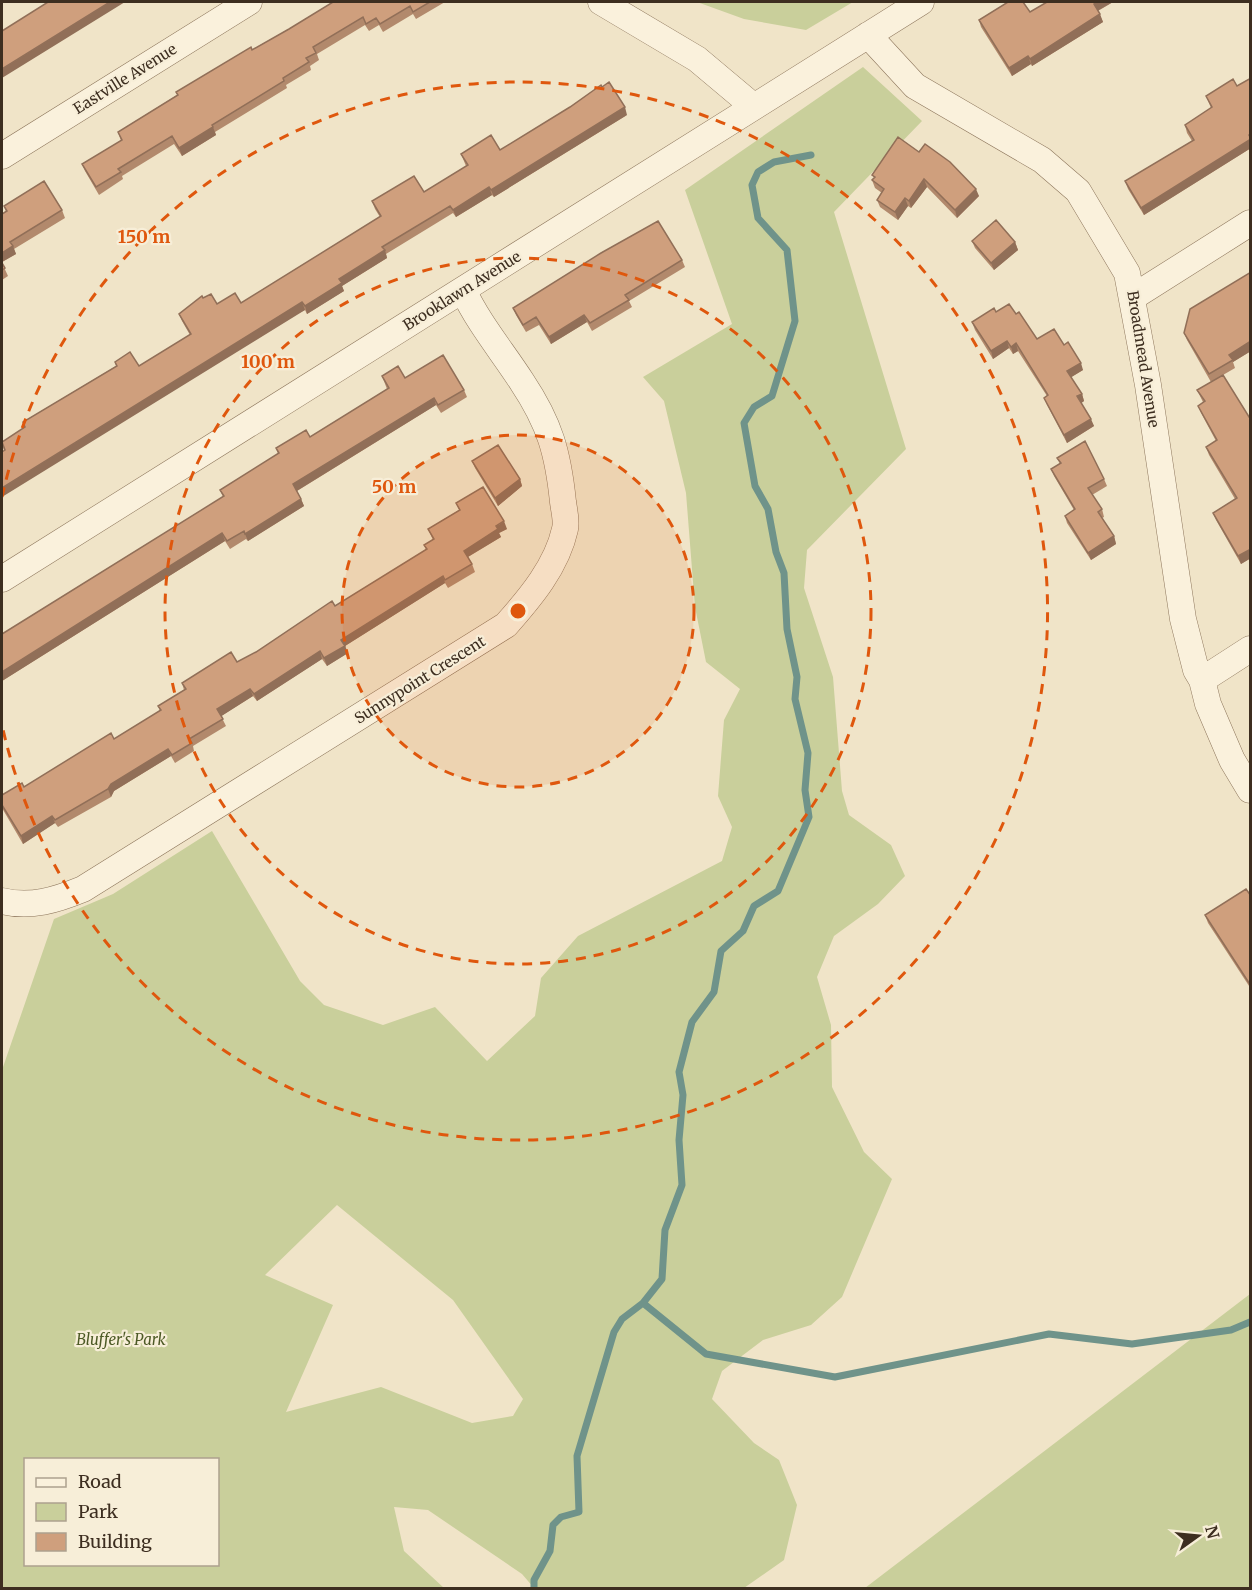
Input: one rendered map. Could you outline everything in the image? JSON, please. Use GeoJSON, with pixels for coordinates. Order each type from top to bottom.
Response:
{"type":"FeatureCollection","features":[{"type":"Feature","properties":{"kind":"street","name":"Eastville Avenue"},"geometry":{"type":"LineString","coordinates":[[2,156],[249,2]]}},
{"type":"Feature","properties":{"kind":"street"},"geometry":{"type":"LineString","coordinates":[[601,2],[697,59],[753,106]]}},
{"type":"Feature","properties":{"kind":"street","name":"Brooklawn Avenue"},"geometry":{"type":"LineString","coordinates":[[2,579],[921,2]]}},
{"type":"Feature","properties":{"kind":"street","name":"Broadmead Avenue"},"geometry":{"type":"LineString","coordinates":[[868,34],[915,86],[1042,160],[1078,191],[1128,273],[1134,297],[1183,619],[1196,670],[1202,680],[1217,727],[1251,790]]}},
{"type":"Feature","properties":{"kind":"street"},"geometry":{"type":"LineString","coordinates":[[1134,297],[1251,223]]}},
{"type":"Feature","properties":{"kind":"street","name":"Sunnypoint Crescent"},"geometry":{"type":"LineString","coordinates":[[2,901],[18,905],[40,903],[83,889],[506,626],[525,603],[544,576],[566,528],[559,459],[549,429],[523,384],[476,316],[463,290]]}},
{"type":"Feature","properties":{"kind":"street"},"geometry":{"type":"LineString","coordinates":[[1202,680],[1251,649]]}},
{"type":"Feature","properties":{"kind":"green space"},"geometry":{"type":"Polygon","coordinates":[[[697,2],[853,2],[806,30],[744,19],[697,2]]]}},
{"type":"Feature","properties":{"kind":"green space","name":"Bluffer's Park"},"geometry":{"type":"Polygon","coordinates":[[[863,67],[922,121],[834,212],[906,449],[807,550],[804,588],[833,677],[842,791],[849,815],[891,845],[905,876],[878,904],[834,936],[817,977],[831,1025],[832,1087],[864,1152],[892,1179],[842,1297],[811,1325],[763,1340],[722,1371],[712,1399],[754,1443],[779,1460],[797,1505],[784,1560],[744,1588],[534,1588],[522,1574],[428,1510],[394,1507],[404,1551],[444,1588],[2,1588],[2,1070],[54,919],[113,894],[212,831],[300,981],[324,1005],[383,1025],[435,1007],[487,1061],[535,1016],[541,978],[578,936],[722,861],[732,827],[718,796],[724,720],[740,689],[706,662],[695,607],[686,493],[664,401],[643,377],[732,324],[685,190],[863,67]],[[337,1205],[265,1275],[333,1305],[286,1412],[381,1387],[472,1423],[513,1416],[523,1399],[453,1300],[337,1205]]]}},
{"type":"Feature","properties":{"kind":"green space"},"geometry":{"type":"Polygon","coordinates":[[[1250,1294],[1250,1588],[865,1588],[1250,1294]]]}},
{"type":"Feature","properties":{"kind":"building"},"geometry":{"type":"Polygon","coordinates":[[[48,2],[110,2],[2,69],[2,31],[48,2]]]}},
{"type":"Feature","properties":{"kind":"building"},"geometry":{"type":"Polygon","coordinates":[[[333,2],[430,2],[413,12],[410,6],[380,24],[376,18],[366,24],[363,17],[313,47],[316,53],[306,58],[309,62],[283,78],[284,81],[212,125],[213,127],[179,148],[172,136],[118,169],[121,172],[96,187],[82,164],[122,140],[118,132],[178,95],[176,92],[333,2]]]}},
{"type":"Feature","properties":{"kind":"building"},"geometry":{"type":"Polygon","coordinates":[[[1008,2],[1023,2],[1030,12],[1047,2],[1098,2],[1094,4],[1100,14],[1030,59],[1028,56],[1009,68],[979,20],[1008,2]]]}},
{"type":"Feature","properties":{"kind":"building"},"geometry":{"type":"Polygon","coordinates":[[[1251,78],[1251,134],[1249,135],[1251,139],[1141,208],[1125,181],[1194,140],[1185,125],[1212,107],[1206,96],[1233,79],[1237,86],[1251,78]]]}},
{"type":"Feature","properties":{"kind":"building"},"geometry":{"type":"Polygon","coordinates":[[[609,82],[625,107],[491,190],[489,187],[453,210],[450,206],[382,247],[385,250],[339,279],[342,283],[305,306],[302,302],[2,488],[2,452],[5,450],[2,442],[25,427],[23,422],[117,366],[115,362],[130,352],[139,366],[191,334],[179,314],[202,296],[203,298],[211,294],[217,304],[235,293],[241,303],[381,216],[372,201],[414,176],[424,192],[468,165],[461,154],[491,135],[500,150],[609,82]]]}},
{"type":"Feature","properties":{"kind":"building"},"geometry":{"type":"Polygon","coordinates":[[[898,137],[919,152],[925,144],[950,162],[976,189],[955,210],[924,179],[909,201],[905,198],[895,212],[877,200],[884,189],[872,180],[875,177],[872,175],[898,137]]]}},
{"type":"Feature","properties":{"kind":"building"},"geometry":{"type":"Polygon","coordinates":[[[44,181],[62,210],[10,242],[13,246],[2,253],[2,214],[7,211],[4,206],[44,181]]]}},
{"type":"Feature","properties":{"kind":"building"},"geometry":{"type":"Polygon","coordinates":[[[996,220],[1015,242],[991,263],[972,241],[996,220]]]}},
{"type":"Feature","properties":{"kind":"building"},"geometry":{"type":"Polygon","coordinates":[[[658,221],[682,260],[625,295],[629,300],[590,323],[584,315],[549,337],[536,317],[523,325],[513,308],[601,253],[658,221]]]}},
{"type":"Feature","properties":{"kind":"building"},"geometry":{"type":"Polygon","coordinates":[[[1251,272],[1251,341],[1229,355],[1233,360],[1209,374],[1184,333],[1190,309],[1251,272]]]}},
{"type":"Feature","properties":{"kind":"building"},"geometry":{"type":"Polygon","coordinates":[[[1009,304],[1016,314],[1019,312],[1037,339],[1054,329],[1064,345],[1068,342],[1081,363],[1067,371],[1082,394],[1077,396],[1091,419],[1064,435],[1044,398],[1048,395],[1016,343],[1011,347],[1007,341],[991,351],[972,322],[994,308],[996,312],[1009,304]]]}},
{"type":"Feature","properties":{"kind":"building"},"geometry":{"type":"Polygon","coordinates":[[[443,355],[464,390],[438,405],[434,398],[293,484],[301,499],[245,534],[244,531],[227,541],[222,533],[2,672],[2,634],[224,496],[220,490],[279,453],[276,448],[306,430],[310,437],[389,388],[382,376],[398,366],[405,378],[443,355]]]}},
{"type":"Feature","properties":{"kind":"building"},"geometry":{"type":"Polygon","coordinates":[[[1223,375],[1251,420],[1251,549],[1238,556],[1213,513],[1237,498],[1206,447],[1217,440],[1198,406],[1205,401],[1197,390],[1223,375]]]}},
{"type":"Feature","properties":{"kind":"building"},"geometry":{"type":"Polygon","coordinates":[[[1085,441],[1104,479],[1088,488],[1102,509],[1098,512],[1114,536],[1088,553],[1065,516],[1075,509],[1051,469],[1061,463],[1057,458],[1085,441]]]}},
{"type":"Feature","properties":{"kind":"building"},"geometry":{"type":"Polygon","coordinates":[[[498,445],[520,479],[495,498],[472,461],[498,445]]]}},
{"type":"Feature","properties":{"kind":"building"},"geometry":{"type":"Polygon","coordinates":[[[483,487],[504,521],[496,526],[498,529],[464,551],[472,564],[445,580],[443,576],[341,640],[345,646],[324,658],[320,651],[254,694],[250,689],[217,709],[223,719],[189,739],[192,743],[172,755],[168,749],[111,784],[108,789],[55,820],[52,816],[21,836],[2,805],[2,795],[22,783],[24,787],[111,733],[114,739],[161,710],[158,706],[186,689],[182,683],[231,652],[237,662],[256,652],[332,601],[335,606],[427,549],[424,545],[434,539],[428,529],[460,510],[456,503],[483,487]]]}},
{"type":"Feature","properties":{"kind":"building"},"geometry":{"type":"Polygon","coordinates":[[[1246,889],[1251,896],[1251,986],[1205,915],[1246,889]]]}},
{"type":"Feature","properties":{"kind":"waterway"},"geometry":{"type":"LineString","coordinates":[[534,1588],[534,1580],[550,1551],[553,1525],[561,1517],[579,1512],[577,1456],[614,1332],[622,1319],[643,1303],[662,1279],[665,1230],[682,1185],[679,1140],[683,1095],[679,1072],[692,1022],[714,992],[721,951],[743,931],[754,906],[778,891],[809,817],[805,790],[808,753],[795,699],[797,677],[787,629],[784,573],[776,552],[768,509],[755,486],[744,423],[754,407],[772,396],[795,321],[787,250],[758,218],[752,185],[758,172],[774,162],[811,155]]}},
{"type":"Feature","properties":{"kind":"waterway"},"geometry":{"type":"LineString","coordinates":[[643,1303],[706,1354],[835,1377],[1049,1334],[1132,1344],[1231,1330],[1250,1322]]}}]}
